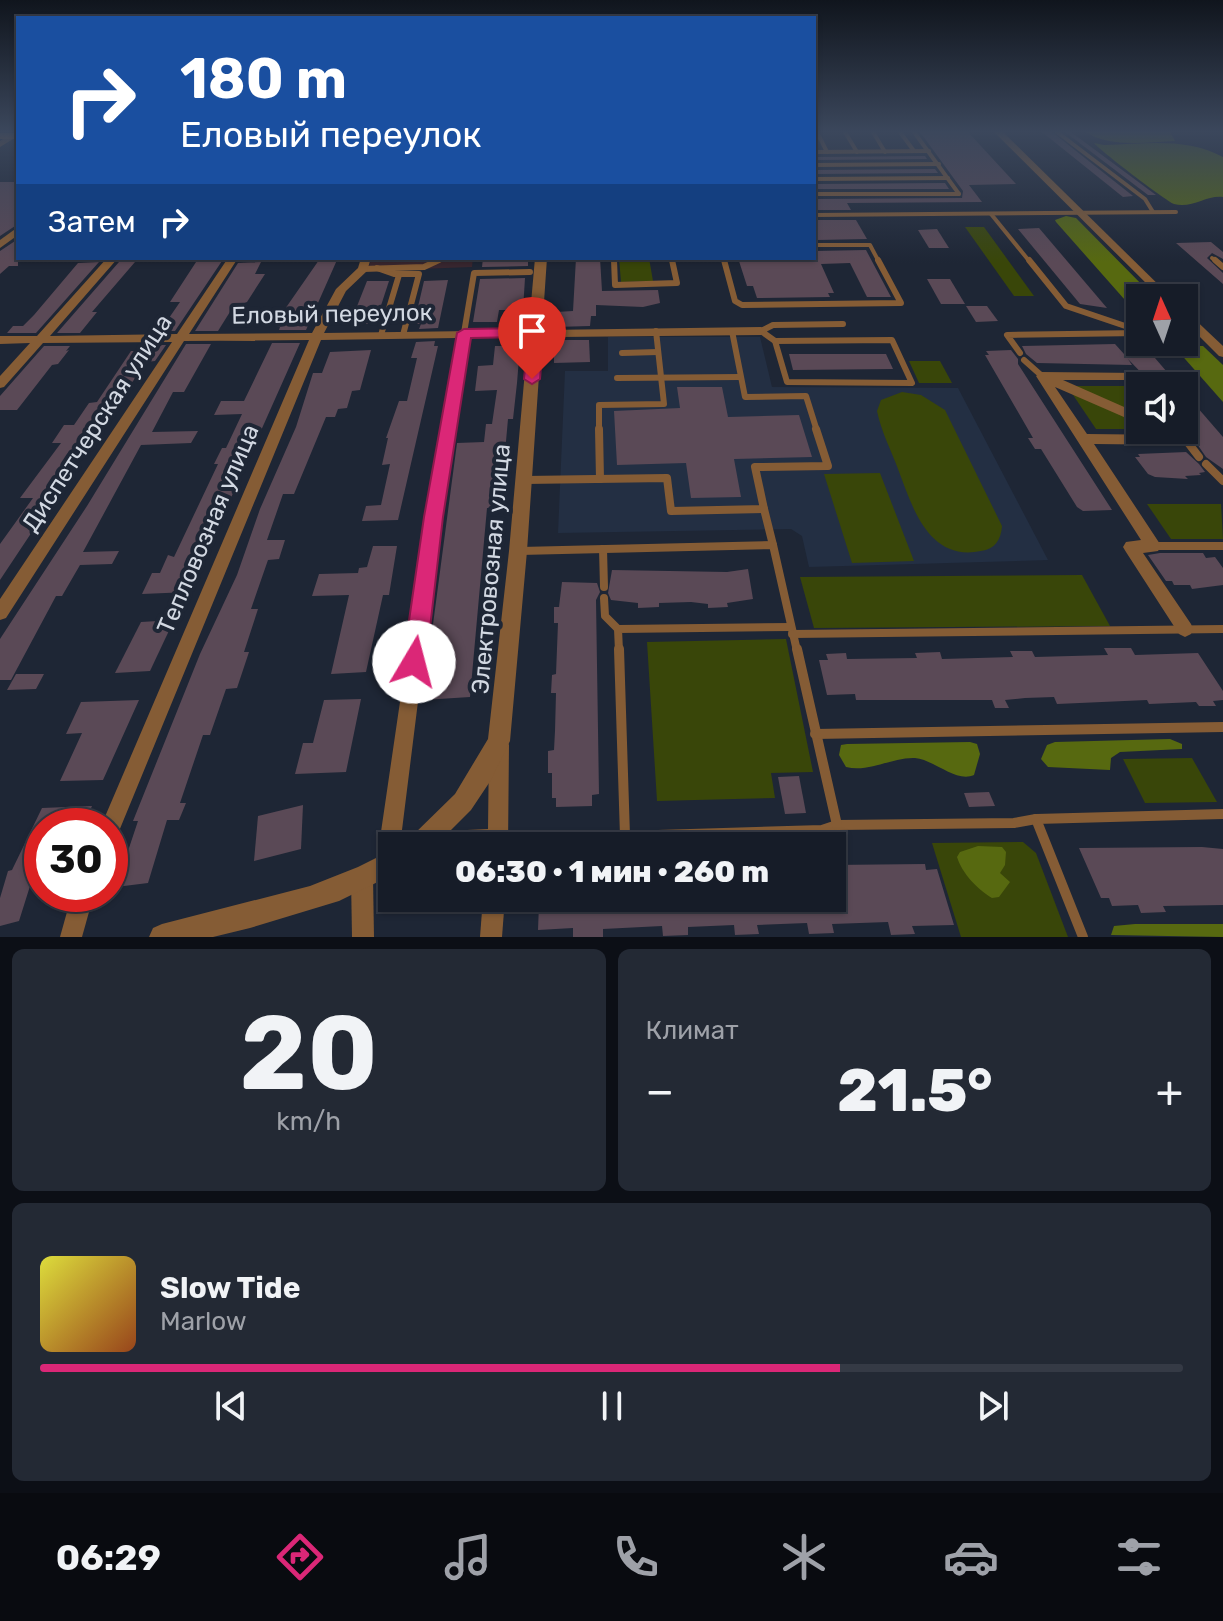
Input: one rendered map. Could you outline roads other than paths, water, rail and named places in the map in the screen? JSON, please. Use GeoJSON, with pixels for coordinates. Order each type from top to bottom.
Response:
{"type":"FeatureCollection","features":[{"type":"Feature","properties":{"kind":"street"},"geometry":{"type":"LineString","coordinates":[[1042,176],[1153,284]]}},
{"type":"Feature","properties":{"kind":"street"},"geometry":{"type":"LineString","coordinates":[[0,245],[16,232]]}},
{"type":"Feature","properties":{"kind":"street"},"geometry":{"type":"LineString","coordinates":[[0,384],[111,260]]}},
{"type":"Feature","properties":{"kind":"street","name":"Диспетчерская улица"},"geometry":{"type":"LineString","coordinates":[[0,613],[232,260]]}},
{"type":"Feature","properties":{"kind":"street","name":"Электровозная улица"},"geometry":{"type":"LineString","coordinates":[[499,741],[518,551],[541,260]]}},
{"type":"Feature","properties":{"kind":"street","name":"Тепловозная улица"},"geometry":{"type":"LineString","coordinates":[[119,808],[316,337],[341,289],[369,265]]}},
{"type":"Feature","properties":{"kind":"street"},"geometry":{"type":"LineString","coordinates":[[1198,329],[1223,353]]}},
{"type":"Feature","properties":{"kind":"street","name":"Еловый переулок"},"geometry":{"type":"LineString","coordinates":[[0,340],[761,331]]}},
{"type":"Feature","properties":{"kind":"street"},"geometry":{"type":"LineString","coordinates":[[393,832],[434,517],[464,333]]}},
{"type":"Feature","properties":{"kind":"street"},"geometry":{"type":"LineString","coordinates":[[1042,376],[1126,376]]}},
{"type":"Feature","properties":{"kind":"street"},"geometry":{"type":"LineString","coordinates":[[1042,376],[1126,413]]}},
{"type":"Feature","properties":{"kind":"street"},"geometry":{"type":"LineString","coordinates":[[1042,376],[1153,546]]}},
{"type":"Feature","properties":{"kind":"street"},"geometry":{"type":"LineString","coordinates":[[1083,439],[1126,437]]}},
{"type":"Feature","properties":{"kind":"street"},"geometry":{"type":"LineString","coordinates":[[1153,546],[1131,547],[1185,629]]}},
{"type":"Feature","properties":{"kind":"street"},"geometry":{"type":"LineString","coordinates":[[498,832],[499,741]]}},
{"type":"Feature","properties":{"kind":"street"},"geometry":{"type":"LineString","coordinates":[[434,832],[463,802],[499,741]]}},
{"type":"Feature","properties":{"kind":"street"},"geometry":{"type":"LineString","coordinates":[[162,937],[307,898],[378,870]]}},
{"type":"Feature","properties":{"kind":"street"},"geometry":{"type":"LineString","coordinates":[[362,878],[363,937]]}},
{"type":"Feature","properties":{"kind":"street"},"geometry":{"type":"LineString","coordinates":[[71,937],[78,912]]}},
{"type":"Feature","properties":{"kind":"street"},"geometry":{"type":"LineString","coordinates":[[491,937],[493,912]]}},
{"type":"Feature","properties":{"kind":"lane"},"geometry":{"type":"LineString","coordinates":[[1114,176],[1145,199],[1153,212]]}},
{"type":"Feature","properties":{"kind":"lane"},"geometry":{"type":"LineString","coordinates":[[816,179],[948,178],[959,194],[816,194]]}},
{"type":"Feature","properties":{"kind":"lane"},"geometry":{"type":"LineString","coordinates":[[816,215],[1176,212]]}},
{"type":"Feature","properties":{"kind":"lane"},"geometry":{"type":"LineString","coordinates":[[991,214],[1066,306],[1126,327]]}},
{"type":"Feature","properties":{"kind":"lane"},"geometry":{"type":"LineString","coordinates":[[724,260],[735,301],[742,305],[901,303],[870,245],[816,245]]}},
{"type":"Feature","properties":{"kind":"lane"},"geometry":{"type":"LineString","coordinates":[[1212,258],[1223,267]]}},
{"type":"Feature","properties":{"kind":"lane"},"geometry":{"type":"LineString","coordinates":[[369,265],[424,267],[440,260]]}},
{"type":"Feature","properties":{"kind":"lane"},"geometry":{"type":"LineString","coordinates":[[614,260],[615,285],[677,283],[672,260]]}},
{"type":"Feature","properties":{"kind":"lane"},"geometry":{"type":"LineString","coordinates":[[369,265],[399,275],[419,274],[403,335]]}},
{"type":"Feature","properties":{"kind":"lane"},"geometry":{"type":"LineString","coordinates":[[464,333],[474,273],[530,272]]}},
{"type":"Feature","properties":{"kind":"lane"},"geometry":{"type":"LineString","coordinates":[[381,335],[399,275]]}},
{"type":"Feature","properties":{"kind":"lane"},"geometry":{"type":"LineString","coordinates":[[775,341],[787,382],[912,383],[892,340],[775,341],[761,331],[773,325],[843,324]]}},
{"type":"Feature","properties":{"kind":"lane"},"geometry":{"type":"LineString","coordinates":[[1003,325],[1010,335]]}},
{"type":"Feature","properties":{"kind":"lane"},"geometry":{"type":"LineString","coordinates":[[600,479],[599,405],[664,404],[656,331]]}},
{"type":"Feature","properties":{"kind":"lane"},"geometry":{"type":"LineString","coordinates":[[732,331],[745,397],[806,396],[828,466],[755,467],[837,825]]}},
{"type":"Feature","properties":{"kind":"lane"},"geometry":{"type":"LineString","coordinates":[[1010,335],[1126,332]]}},
{"type":"Feature","properties":{"kind":"lane"},"geometry":{"type":"LineString","coordinates":[[1010,335],[1007,335],[1032,370],[1042,376]]}},
{"type":"Feature","properties":{"kind":"lane"},"geometry":{"type":"LineString","coordinates":[[622,353],[658,352]]}},
{"type":"Feature","properties":{"kind":"lane"},"geometry":{"type":"LineString","coordinates":[[617,378],[740,377]]}},
{"type":"Feature","properties":{"kind":"lane"},"geometry":{"type":"LineString","coordinates":[[1184,444],[1199,457]]}},
{"type":"Feature","properties":{"kind":"lane"},"geometry":{"type":"LineString","coordinates":[[1206,464],[1223,481]]}},
{"type":"Feature","properties":{"kind":"lane"},"geometry":{"type":"LineString","coordinates":[[523,480],[667,478],[671,511],[764,509]]}},
{"type":"Feature","properties":{"kind":"lane"},"geometry":{"type":"LineString","coordinates":[[518,551],[773,545]]}},
{"type":"Feature","properties":{"kind":"lane"},"geometry":{"type":"LineString","coordinates":[[1153,546],[1223,546]]}},
{"type":"Feature","properties":{"kind":"lane"},"geometry":{"type":"LineString","coordinates":[[603,549],[604,587]]}},
{"type":"Feature","properties":{"kind":"lane"},"geometry":{"type":"LineString","coordinates":[[604,598],[605,616],[618,629],[625,832]]}},
{"type":"Feature","properties":{"kind":"lane"},"geometry":{"type":"LineString","coordinates":[[618,629],[1223,629]]}},
{"type":"Feature","properties":{"kind":"lane"},"geometry":{"type":"LineString","coordinates":[[815,734],[1223,727]]}},
{"type":"Feature","properties":{"kind":"lane"},"geometry":{"type":"LineString","coordinates":[[756,832],[822,830],[837,825],[1014,823],[1036,819],[1223,814]]}},
{"type":"Feature","properties":{"kind":"lane"},"geometry":{"type":"LineString","coordinates":[[1036,819],[1083,937]]}}]}
